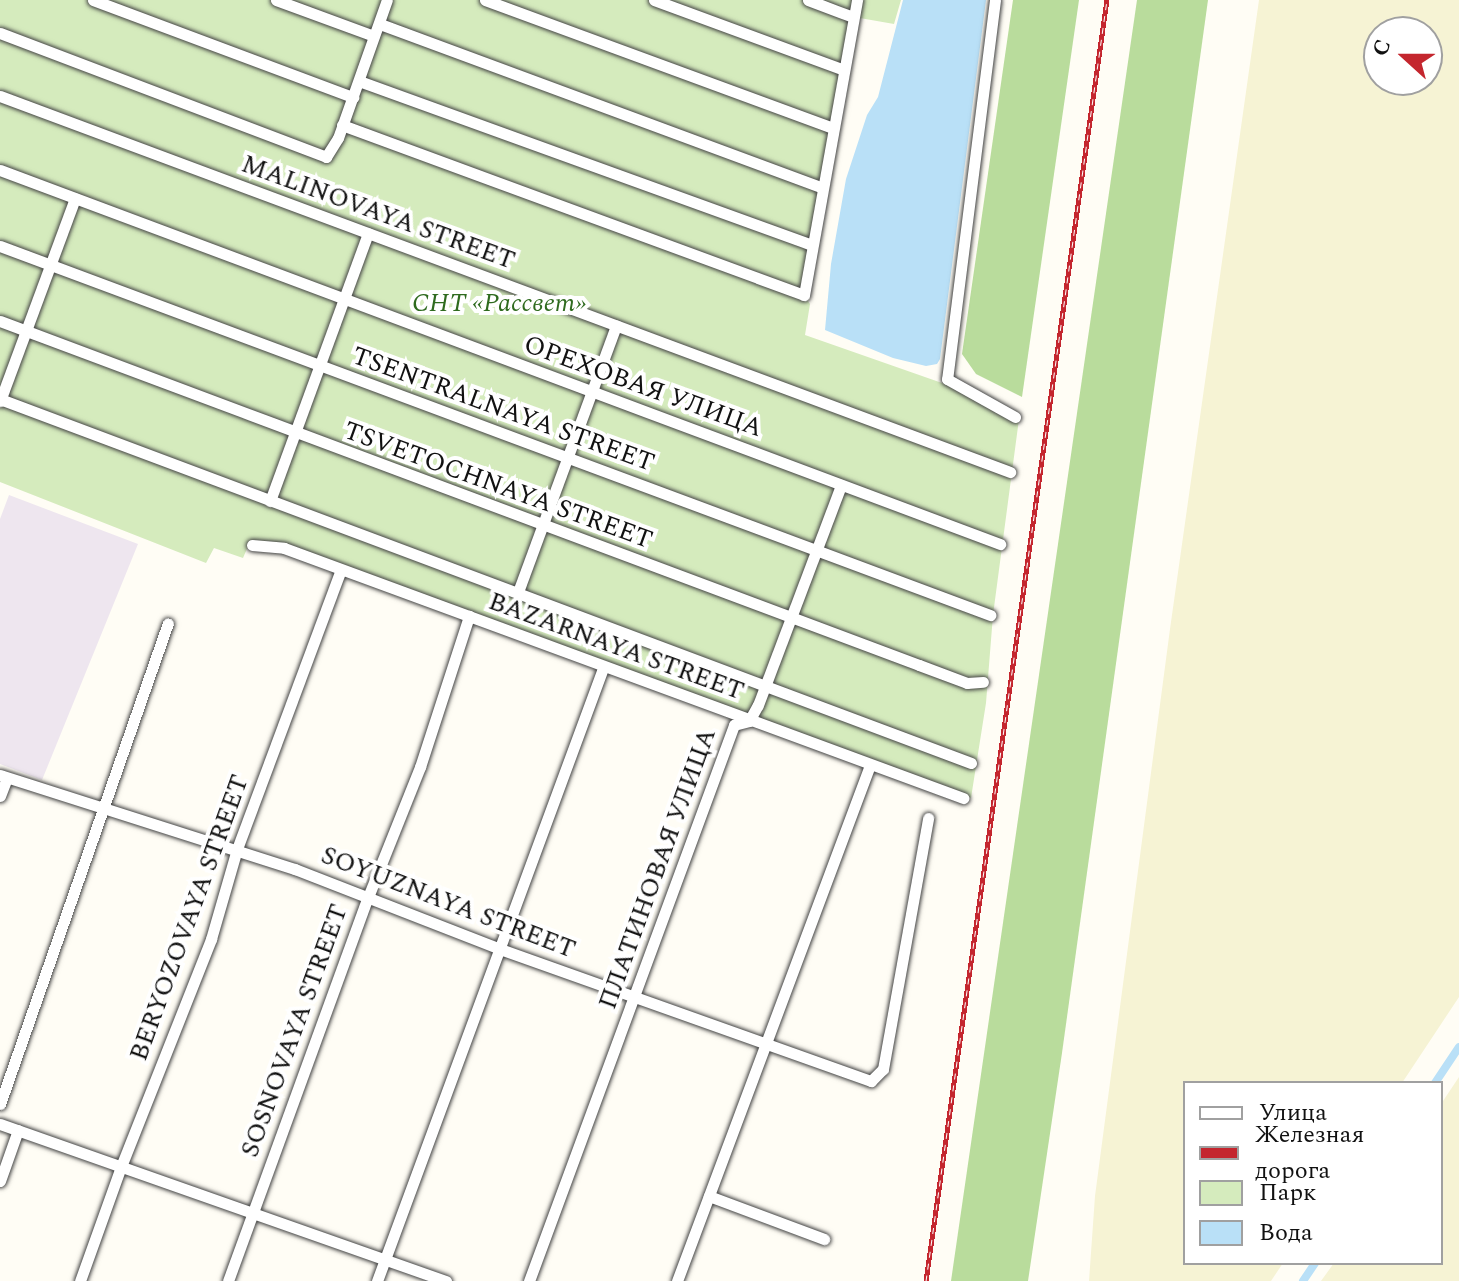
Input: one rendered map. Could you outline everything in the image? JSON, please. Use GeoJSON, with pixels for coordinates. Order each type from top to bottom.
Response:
{"type":"FeatureCollection","features":[{"type":"Feature","properties":{"kind":"street"},"geometry":{"type":"LineString","coordinates":[[93,0],[353,97]]}},
{"type":"Feature","properties":{"kind":"street"},"geometry":{"type":"LineString","coordinates":[[276,0],[374,36]]}},
{"type":"Feature","properties":{"kind":"street"},"geometry":{"type":"LineString","coordinates":[[0,33],[326,157],[333,150],[387,0]]}},
{"type":"Feature","properties":{"kind":"street"},"geometry":{"type":"LineString","coordinates":[[485,0],[832,128]]}},
{"type":"Feature","properties":{"kind":"street"},"geometry":{"type":"LineString","coordinates":[[654,0],[844,70]]}},
{"type":"Feature","properties":{"kind":"street"},"geometry":{"type":"LineString","coordinates":[[808,0],[853,17]]}},
{"type":"Feature","properties":{"kind":"street"},"geometry":{"type":"LineString","coordinates":[[342,125],[804,295],[857,0]]}},
{"type":"Feature","properties":{"kind":"street"},"geometry":{"type":"LineString","coordinates":[[995,0],[947,379],[1015,417]]}},
{"type":"Feature","properties":{"kind":"street"},"geometry":{"type":"LineString","coordinates":[[380,24],[821,187]]}},
{"type":"Feature","properties":{"kind":"street"},"geometry":{"type":"LineString","coordinates":[[359,81],[811,245]]}},
{"type":"Feature","properties":{"kind":"street","name":"MALINOVAYA STREET"},"geometry":{"type":"LineString","coordinates":[[0,96],[1010,472]]}},
{"type":"Feature","properties":{"kind":"street","name":"ОРЕХОВАЯ УЛИЦА"},"geometry":{"type":"LineString","coordinates":[[0,170],[1000,544]]}},
{"type":"Feature","properties":{"kind":"street"},"geometry":{"type":"LineString","coordinates":[[75,198],[0,400],[971,763]]}},
{"type":"Feature","properties":{"kind":"street"},"geometry":{"type":"LineString","coordinates":[[270,501],[368,233]]}},
{"type":"Feature","properties":{"kind":"street","name":"TSENTRALNAYA STREET"},"geometry":{"type":"LineString","coordinates":[[0,246],[990,615]]}},
{"type":"Feature","properties":{"kind":"street","name":"TSVETOCHNAYA STREET"},"geometry":{"type":"LineString","coordinates":[[0,321],[967,683],[983,682]]}},
{"type":"Feature","properties":{"kind":"street"},"geometry":{"type":"LineString","coordinates":[[518,592],[616,325]]}},
{"type":"Feature","properties":{"kind":"street","name":"ПЛАТИНОВАЯ УЛИЦА"},"geometry":{"type":"LineString","coordinates":[[529,1281],[734,725],[749,721],[766,685],[841,485]]}},
{"type":"Feature","properties":{"kind":"street","name":"BAZARNAYA STREET"},"geometry":{"type":"LineString","coordinates":[[252,545],[284,548],[963,798]]}},
{"type":"Feature","properties":{"kind":"street","name":"BERYOZOVAYA STREET"},"geometry":{"type":"LineString","coordinates":[[80,1281],[122,1164],[211,939],[237,849],[341,570]]}},
{"type":"Feature","properties":{"kind":"street","name":"SOSNOVAYA STREET"},"geometry":{"type":"LineString","coordinates":[[228,1281],[368,897],[420,767],[469,616]]}},
{"type":"Feature","properties":{"kind":"street"},"geometry":{"type":"LineString","coordinates":[[0,1104],[168,623]]}},
{"type":"Feature","properties":{"kind":"street"},"geometry":{"type":"LineString","coordinates":[[377,1281],[603,668]]}},
{"type":"Feature","properties":{"kind":"street"},"geometry":{"type":"LineString","coordinates":[[677,1281],[870,765]]}},
{"type":"Feature","properties":{"kind":"street"},"geometry":{"type":"LineString","coordinates":[[0,796],[4,776]]}},
{"type":"Feature","properties":{"kind":"street","name":"SOYUZNAYA STREET"},"geometry":{"type":"LineString","coordinates":[[4,776],[237,849],[500,949],[871,1081],[877,1079],[883,1069],[928,818]]}},
{"type":"Feature","properties":{"kind":"street"},"geometry":{"type":"LineString","coordinates":[[0,1124],[122,1164],[252,1214],[446,1281]]}},
{"type":"Feature","properties":{"kind":"street"},"geometry":{"type":"LineString","coordinates":[[0,1181],[18,1130]]}},
{"type":"Feature","properties":{"kind":"street"},"geometry":{"type":"LineString","coordinates":[[709,1196],[824,1239]]}},
{"type":"Feature","properties":{"kind":"shaded area"},"geometry":{"type":"Polygon","coordinates":[[[1259,0],[1459,0],[1459,997],[1403,1081],[1183,1081],[1183,1265],[1282,1265],[1271,1281],[1089,1281],[1095,1196],[1170,629],[1259,0]]]}},
{"type":"Feature","properties":{"kind":"shaded area"},"geometry":{"type":"Polygon","coordinates":[[[9,495],[138,544],[42,780],[0,764],[0,519],[9,495]]]}},
{"type":"Feature","properties":{"kind":"shaded area"},"geometry":{"type":"Polygon","coordinates":[[[1459,1077],[1459,1281],[1321,1281],[1333,1265],[1443,1265],[1443,1101],[1459,1077]]]}},
{"type":"Feature","properties":{"kind":"green space","name":"СНТ «Рассвет»"},"geometry":{"type":"Polygon","coordinates":[[[0,0],[901,0],[894,24],[854,17],[804,295],[810,304],[805,335],[962,390],[1019,419],[993,615],[986,703],[971,798],[284,548],[249,544],[243,558],[214,548],[206,563],[0,482],[0,0]]]}},
{"type":"Feature","properties":{"kind":"green space"},"geometry":{"type":"Polygon","coordinates":[[[1013,0],[1079,0],[1022,397],[976,374],[962,354],[1013,0]]]}},
{"type":"Feature","properties":{"kind":"green space"},"geometry":{"type":"Polygon","coordinates":[[[1137,0],[1208,0],[1062,1053],[1028,1281],[951,1281],[1137,0]]]}},
{"type":"Feature","properties":{"kind":"water"},"geometry":{"type":"Polygon","coordinates":[[[903,0],[986,0],[940,359],[937,364],[926,366],[893,358],[825,330],[831,264],[846,179],[867,115],[878,97],[903,0]]]}},
{"type":"Feature","properties":{"kind":"waterway"},"geometry":{"type":"LineString","coordinates":[[1436,1081],[1459,1047]]}},
{"type":"Feature","properties":{"kind":"waterway"},"geometry":{"type":"LineString","coordinates":[[1303,1281],[1314,1265]]}},
{"type":"Feature","properties":{"kind":"railway"},"geometry":{"type":"LineString","coordinates":[[926,1281],[1107,0]]}}]}
